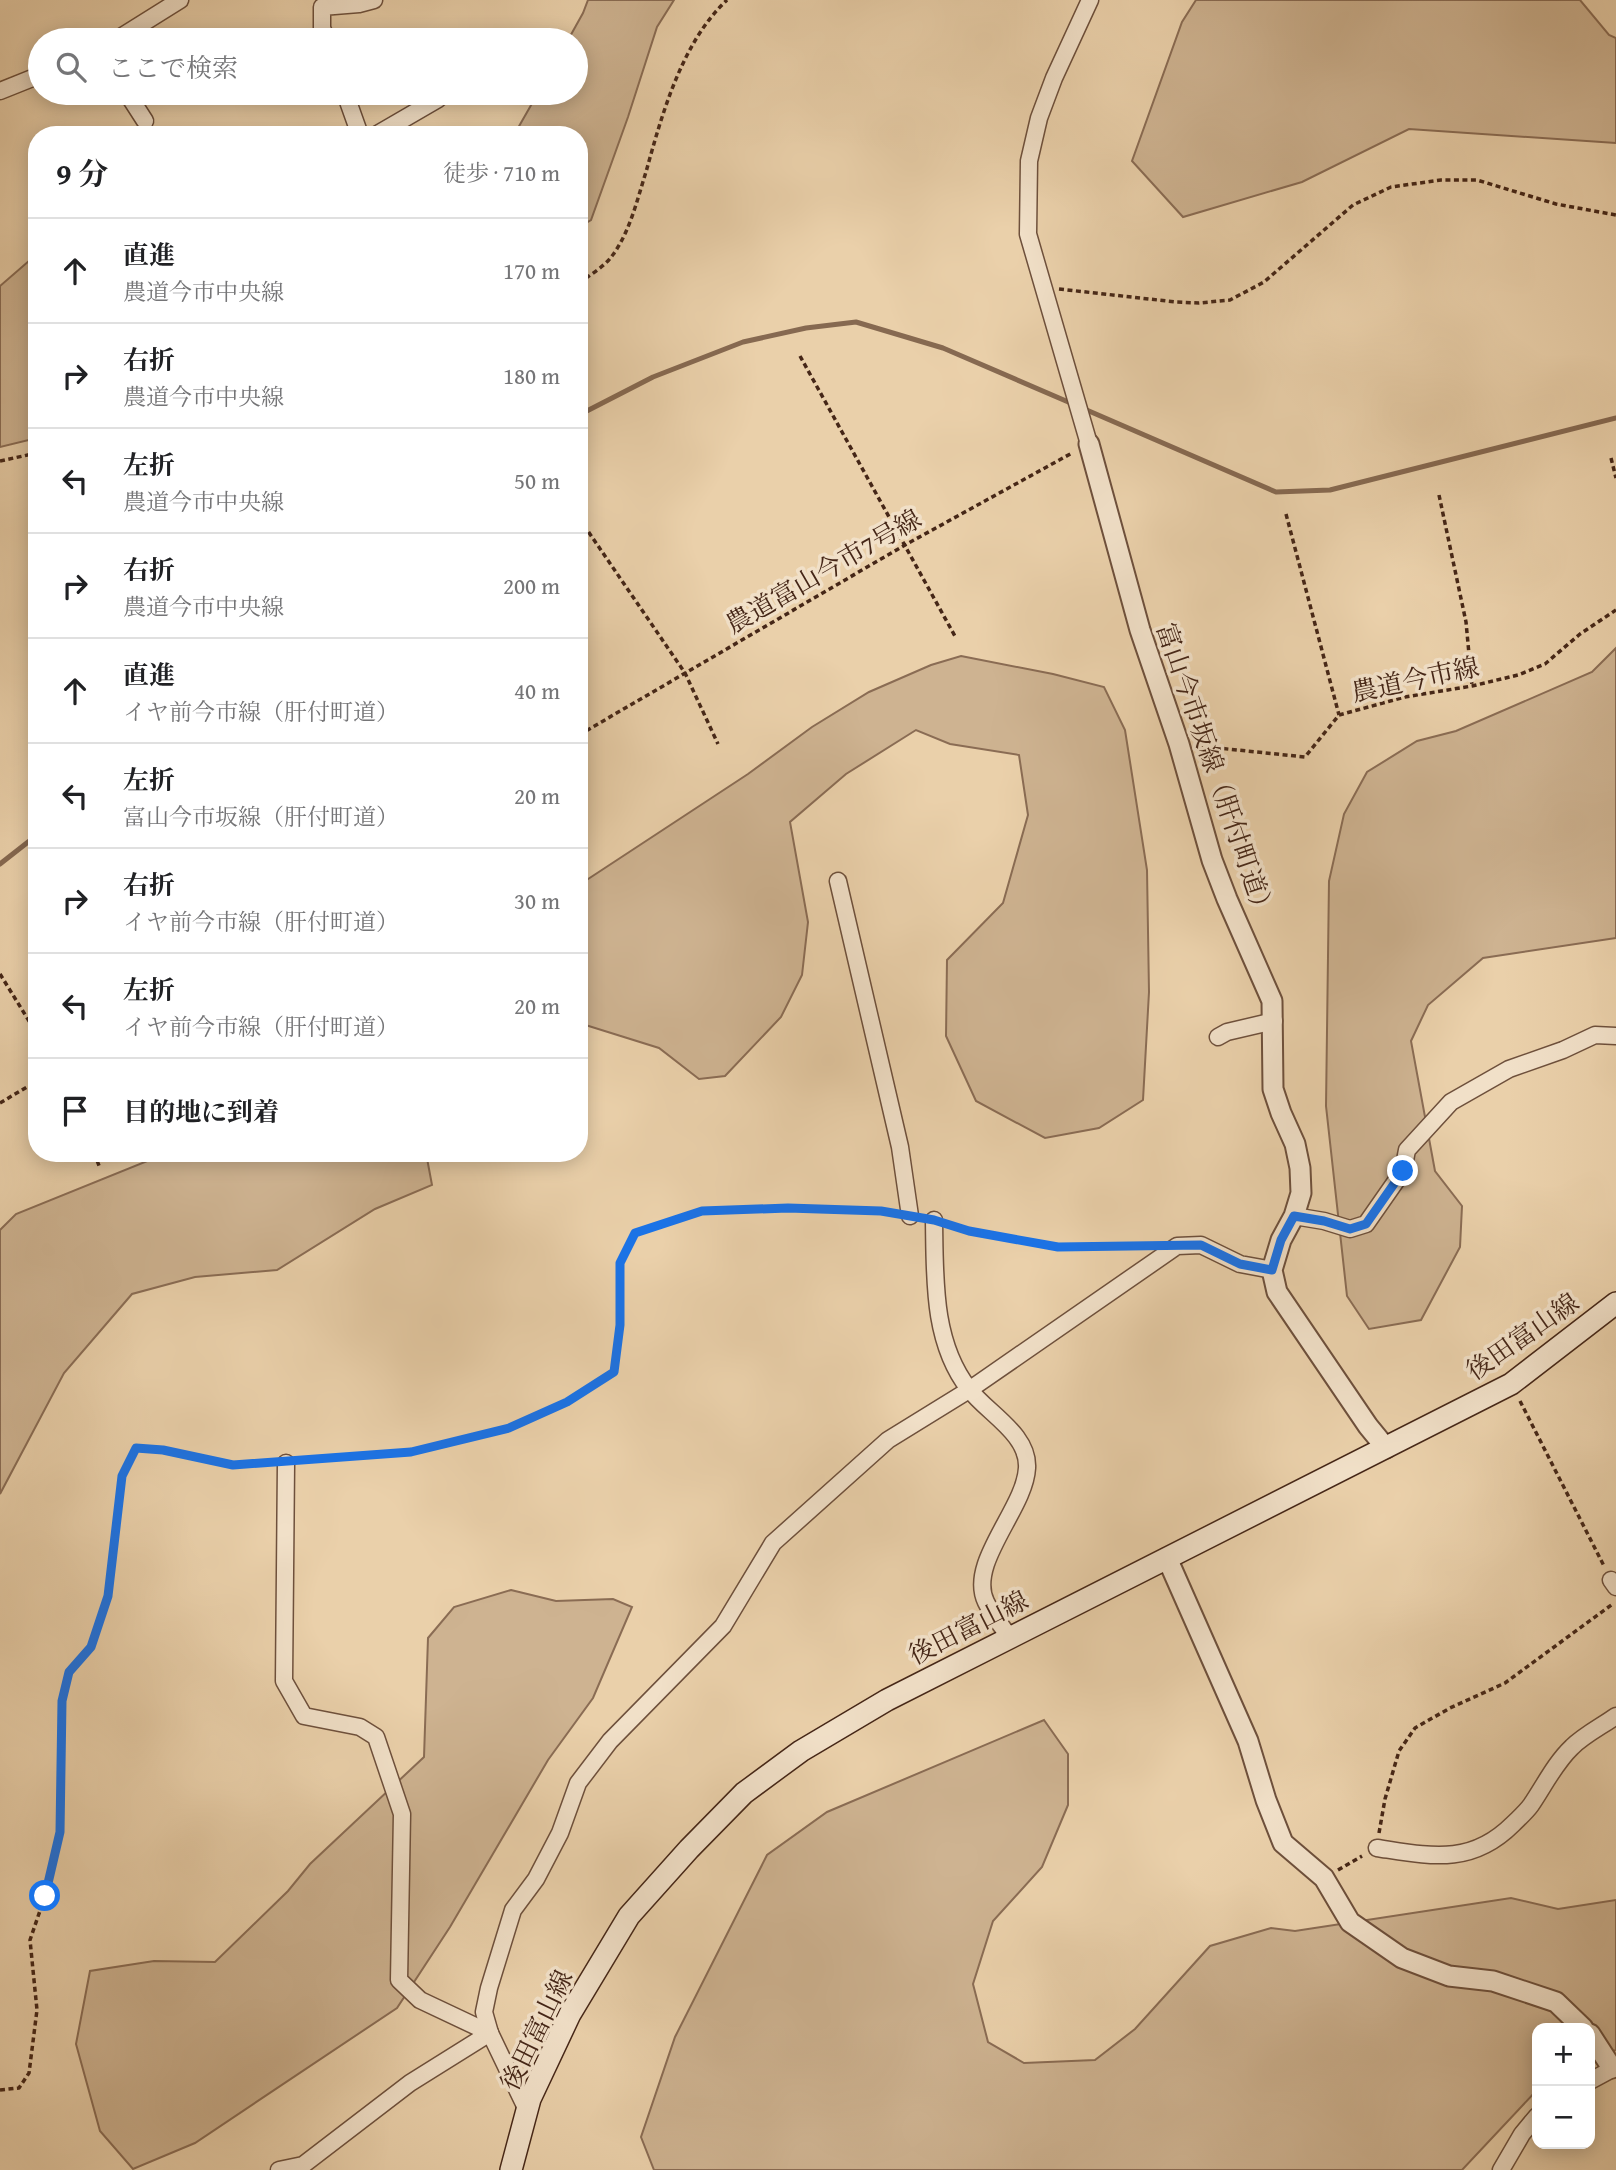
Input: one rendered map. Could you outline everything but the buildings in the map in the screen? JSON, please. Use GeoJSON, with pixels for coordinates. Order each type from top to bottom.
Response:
{"type":"FeatureCollection","features":[{"type":"Feature","properties":{"kind":"main road","name":"後田富山線"},"geometry":{"type":"LineString","coordinates":[[510,2170],[527,2110],[570,2014],[629,1916],[744,1793],[801,1751],[887,1700],[1511,1384],[1616,1303]]}},
{"type":"Feature","properties":{"kind":"street"},"geometry":{"type":"LineString","coordinates":[[135,28],[180,0]]}},
{"type":"Feature","properties":{"kind":"street"},"geometry":{"type":"LineString","coordinates":[[322,28],[322,3],[359,4],[374,0]]}},
{"type":"Feature","properties":{"kind":"street"},"geometry":{"type":"LineString","coordinates":[[1089,444],[1028,234],[1029,161],[1039,118],[1054,78],[1090,0]]}},
{"type":"Feature","properties":{"kind":"street"},"geometry":{"type":"LineString","coordinates":[[0,91],[28,80]]}},
{"type":"Feature","properties":{"kind":"street"},"geometry":{"type":"LineString","coordinates":[[135,105],[145,121]]}},
{"type":"Feature","properties":{"kind":"street"},"geometry":{"type":"LineString","coordinates":[[349,105],[357,126]]}},
{"type":"Feature","properties":{"kind":"street"},"geometry":{"type":"LineString","coordinates":[[392,126],[428,105]]}},
{"type":"Feature","properties":{"kind":"street","name":"富山今市坂線（肝付町道）"},"geometry":{"type":"LineString","coordinates":[[1089,444],[1140,630],[1179,744],[1212,860],[1272,1001],[1273,1089],[1295,1144],[1301,1193],[1294,1216],[1281,1240],[1272,1270]]}},
{"type":"Feature","properties":{"kind":"street"},"geometry":{"type":"LineString","coordinates":[[838,881],[900,1147],[910,1216]]}},
{"type":"Feature","properties":{"kind":"street"},"geometry":{"type":"LineString","coordinates":[[1218,1037],[1227,1032],[1274,1021]]}},
{"type":"Feature","properties":{"kind":"street"},"geometry":{"type":"LineString","coordinates":[[1294,1216],[1350,1229],[1366,1224],[1403,1171],[1407,1150],[1451,1102],[1510,1069],[1595,1035],[1616,1036]]}},
{"type":"Feature","properties":{"kind":"street"},"geometry":{"type":"LineString","coordinates":[[934,1220],[935,1286],[944,1338],[954,1367],[969,1390],[1010,1430],[1023,1448],[1028,1467],[1021,1494],[989,1555],[983,1581],[985,1601],[1010,1638]]}},
{"type":"Feature","properties":{"kind":"street"},"geometry":{"type":"LineString","coordinates":[[527,2110],[490,2033],[484,2012],[513,1910],[536,1879],[560,1833],[578,1783],[610,1741],[723,1626],[773,1543],[888,1440],[969,1390],[1177,1246],[1201,1245],[1240,1264],[1272,1270],[1277,1292],[1368,1426],[1386,1448]]}},
{"type":"Feature","properties":{"kind":"street"},"geometry":{"type":"LineString","coordinates":[[286,1463],[284,1681],[303,1716],[360,1727],[376,1737],[402,1814],[399,1980],[420,2000],[490,2033]]}},
{"type":"Feature","properties":{"kind":"street"},"geometry":{"type":"LineString","coordinates":[[1167,1558],[1248,1741],[1266,1800],[1283,1843],[1324,1878],[1350,1922],[1402,1958],[1450,1976],[1493,1981],[1556,2002],[1578,2023]]}},
{"type":"Feature","properties":{"kind":"street"},"geometry":{"type":"LineString","coordinates":[[1377,1848],[1425,1855],[1465,1853],[1482,1849],[1502,1836],[1530,1808],[1550,1774],[1572,1747],[1616,1716]]}},
{"type":"Feature","properties":{"kind":"street"},"geometry":{"type":"LineString","coordinates":[[279,2170],[303,2165],[410,2083],[490,2033]]}},
{"type":"Feature","properties":{"kind":"street"},"geometry":{"type":"LineString","coordinates":[[1595,2041],[1614,2068],[1595,2078]]}},
{"type":"Feature","properties":{"kind":"street"},"geometry":{"type":"LineString","coordinates":[[1501,2170],[1532,2122]]}},
{"type":"Feature","properties":{"kind":"path"},"geometry":{"type":"LineString","coordinates":[[588,276],[612,257],[632,218],[665,107],[688,56],[714,13],[727,0]]}},
{"type":"Feature","properties":{"kind":"path"},"geometry":{"type":"LineString","coordinates":[[1044,287],[1176,302],[1230,300],[1264,282],[1353,205],[1391,187],[1441,180],[1477,180],[1556,204],[1616,215]]}},
{"type":"Feature","properties":{"kind":"path"},"geometry":{"type":"LineString","coordinates":[[800,356],[956,638]]}},
{"type":"Feature","properties":{"kind":"path","name":"農道富山今市7号線"},"geometry":{"type":"LineString","coordinates":[[588,730],[905,545],[1089,444]]}},
{"type":"Feature","properties":{"kind":"path"},"geometry":{"type":"LineString","coordinates":[[0,461],[28,455]]}},
{"type":"Feature","properties":{"kind":"path"},"geometry":{"type":"LineString","coordinates":[[1611,458],[1616,478]]}},
{"type":"Feature","properties":{"kind":"path"},"geometry":{"type":"LineString","coordinates":[[1439,495],[1466,622],[1472,687]]}},
{"type":"Feature","properties":{"kind":"path"},"geometry":{"type":"LineString","coordinates":[[1286,514],[1339,715]]}},
{"type":"Feature","properties":{"kind":"path"},"geometry":{"type":"LineString","coordinates":[[588,531],[685,673],[719,744]]}},
{"type":"Feature","properties":{"kind":"path","name":"農道今市線"},"geometry":{"type":"LineString","coordinates":[[1179,744],[1305,757],[1339,715],[1405,697],[1472,687],[1518,675],[1545,664],[1580,634],[1616,610]]}},
{"type":"Feature","properties":{"kind":"path"},"geometry":{"type":"LineString","coordinates":[[0,974],[28,1019]]}},
{"type":"Feature","properties":{"kind":"path"},"geometry":{"type":"LineString","coordinates":[[0,1103],[28,1087]]}},
{"type":"Feature","properties":{"kind":"path"},"geometry":{"type":"LineString","coordinates":[[98,1162],[100,1168]]}},
{"type":"Feature","properties":{"kind":"path"},"geometry":{"type":"LineString","coordinates":[[0,2090],[19,2088],[29,2073],[37,2010],[30,1940],[45,1896],[60,1832],[62,1701],[69,1672],[91,1647],[108,1596],[122,1476],[136,1448],[163,1450],[233,1465],[286,1463],[411,1452],[509,1428],[567,1402],[614,1372],[620,1325],[620,1263],[635,1233],[702,1211],[788,1208],[881,1211],[910,1216]]}},
{"type":"Feature","properties":{"kind":"path"},"geometry":{"type":"LineString","coordinates":[[934,1220],[969,1231],[1058,1247],[1177,1246]]}},
{"type":"Feature","properties":{"kind":"path"},"geometry":{"type":"LineString","coordinates":[[1324,1878],[1377,1848],[1385,1799],[1399,1751],[1415,1728],[1450,1708],[1505,1683],[1614,1605],[1614,1583],[1511,1384]]}},
{"type":"Feature","properties":{"kind":"shaded area"},"geometry":{"type":"Polygon","coordinates":[[[588,0],[674,0],[657,27],[628,117],[591,220],[588,222],[588,126],[519,126],[531,105],[588,105],[588,28],[575,28],[588,0]]]}},
{"type":"Feature","properties":{"kind":"shaded area"},"geometry":{"type":"Polygon","coordinates":[[[1196,0],[1580,0],[1609,35],[1616,38],[1616,143],[1409,129],[1302,182],[1183,217],[1132,161],[1182,22],[1196,0]]]}},
{"type":"Feature","properties":{"kind":"shaded area"},"geometry":{"type":"Polygon","coordinates":[[[28,262],[28,440],[0,447],[0,286],[28,262]]]}},
{"type":"Feature","properties":{"kind":"shaded area"},"geometry":{"type":"Polygon","coordinates":[[[1616,648],[1616,938],[1483,958],[1428,1005],[1411,1041],[1435,1171],[1462,1206],[1460,1247],[1421,1320],[1369,1329],[1347,1296],[1326,1106],[1329,881],[1344,814],[1367,772],[1417,741],[1456,731],[1592,672],[1616,648]]]}},
{"type":"Feature","properties":{"kind":"shaded area"},"geometry":{"type":"Polygon","coordinates":[[[961,656],[1104,687],[1125,730],[1147,870],[1149,992],[1143,1100],[1099,1128],[1045,1138],[976,1101],[946,1036],[947,960],[1003,903],[1028,815],[1019,755],[950,744],[916,730],[846,774],[790,822],[808,922],[802,975],[781,1017],[725,1076],[699,1079],[659,1048],[588,1026],[588,879],[748,774],[812,727],[869,692],[931,665],[961,656]]]}},
{"type":"Feature","properties":{"kind":"shaded area"},"geometry":{"type":"Polygon","coordinates":[[[145,1162],[428,1162],[432,1185],[375,1209],[277,1270],[195,1277],[132,1294],[64,1373],[0,1494],[0,1230],[16,1214],[145,1162]]]}},
{"type":"Feature","properties":{"kind":"shaded area"},"geometry":{"type":"Polygon","coordinates":[[[511,1590],[556,1601],[613,1599],[632,1607],[593,1698],[548,1760],[450,1927],[397,2008],[195,2143],[133,2169],[100,2131],[76,2044],[90,1971],[154,1961],[215,1962],[288,1891],[310,1864],[424,1757],[428,1638],[454,1607],[511,1590]]]}},
{"type":"Feature","properties":{"kind":"shaded area"},"geometry":{"type":"Polygon","coordinates":[[[1044,1720],[1068,1754],[1068,1805],[1042,1867],[993,1921],[973,1984],[988,2042],[1024,2063],[1095,2060],[1135,2029],[1210,1946],[1271,1928],[1295,1931],[1511,1898],[1558,1909],[1616,1900],[1616,2050],[1595,2058],[1595,2023],[1532,2023],[1532,2095],[1462,2170],[654,2170],[641,2137],[675,2037],[767,1855],[827,1812],[1044,1720]]]}},
{"type":"Feature","properties":{"kind":"waterway"},"geometry":{"type":"LineString","coordinates":[[588,410],[653,377],[743,342],[806,328],[856,322],[943,348],[1073,404]]}},
{"type":"Feature","properties":{"kind":"waterway"},"geometry":{"type":"LineString","coordinates":[[1082,408],[1276,492],[1330,490],[1616,418]]}},
{"type":"Feature","properties":{"kind":"waterway"},"geometry":{"type":"LineString","coordinates":[[0,864],[28,842]]}},
{"type":"Feature","properties":{"kind":"route"},"geometry":{"type":"LineString","coordinates":[[45,1896],[60,1832],[62,1701],[69,1672],[91,1647],[108,1596],[122,1476],[136,1448],[163,1450],[233,1465],[286,1463],[411,1452],[509,1428],[567,1402],[614,1372],[620,1325],[620,1263],[635,1233],[702,1211],[788,1208],[881,1211],[1058,1247],[1201,1245],[1240,1264],[1272,1270],[1281,1240],[1294,1216],[1350,1229],[1366,1224],[1403,1171]]}}]}
